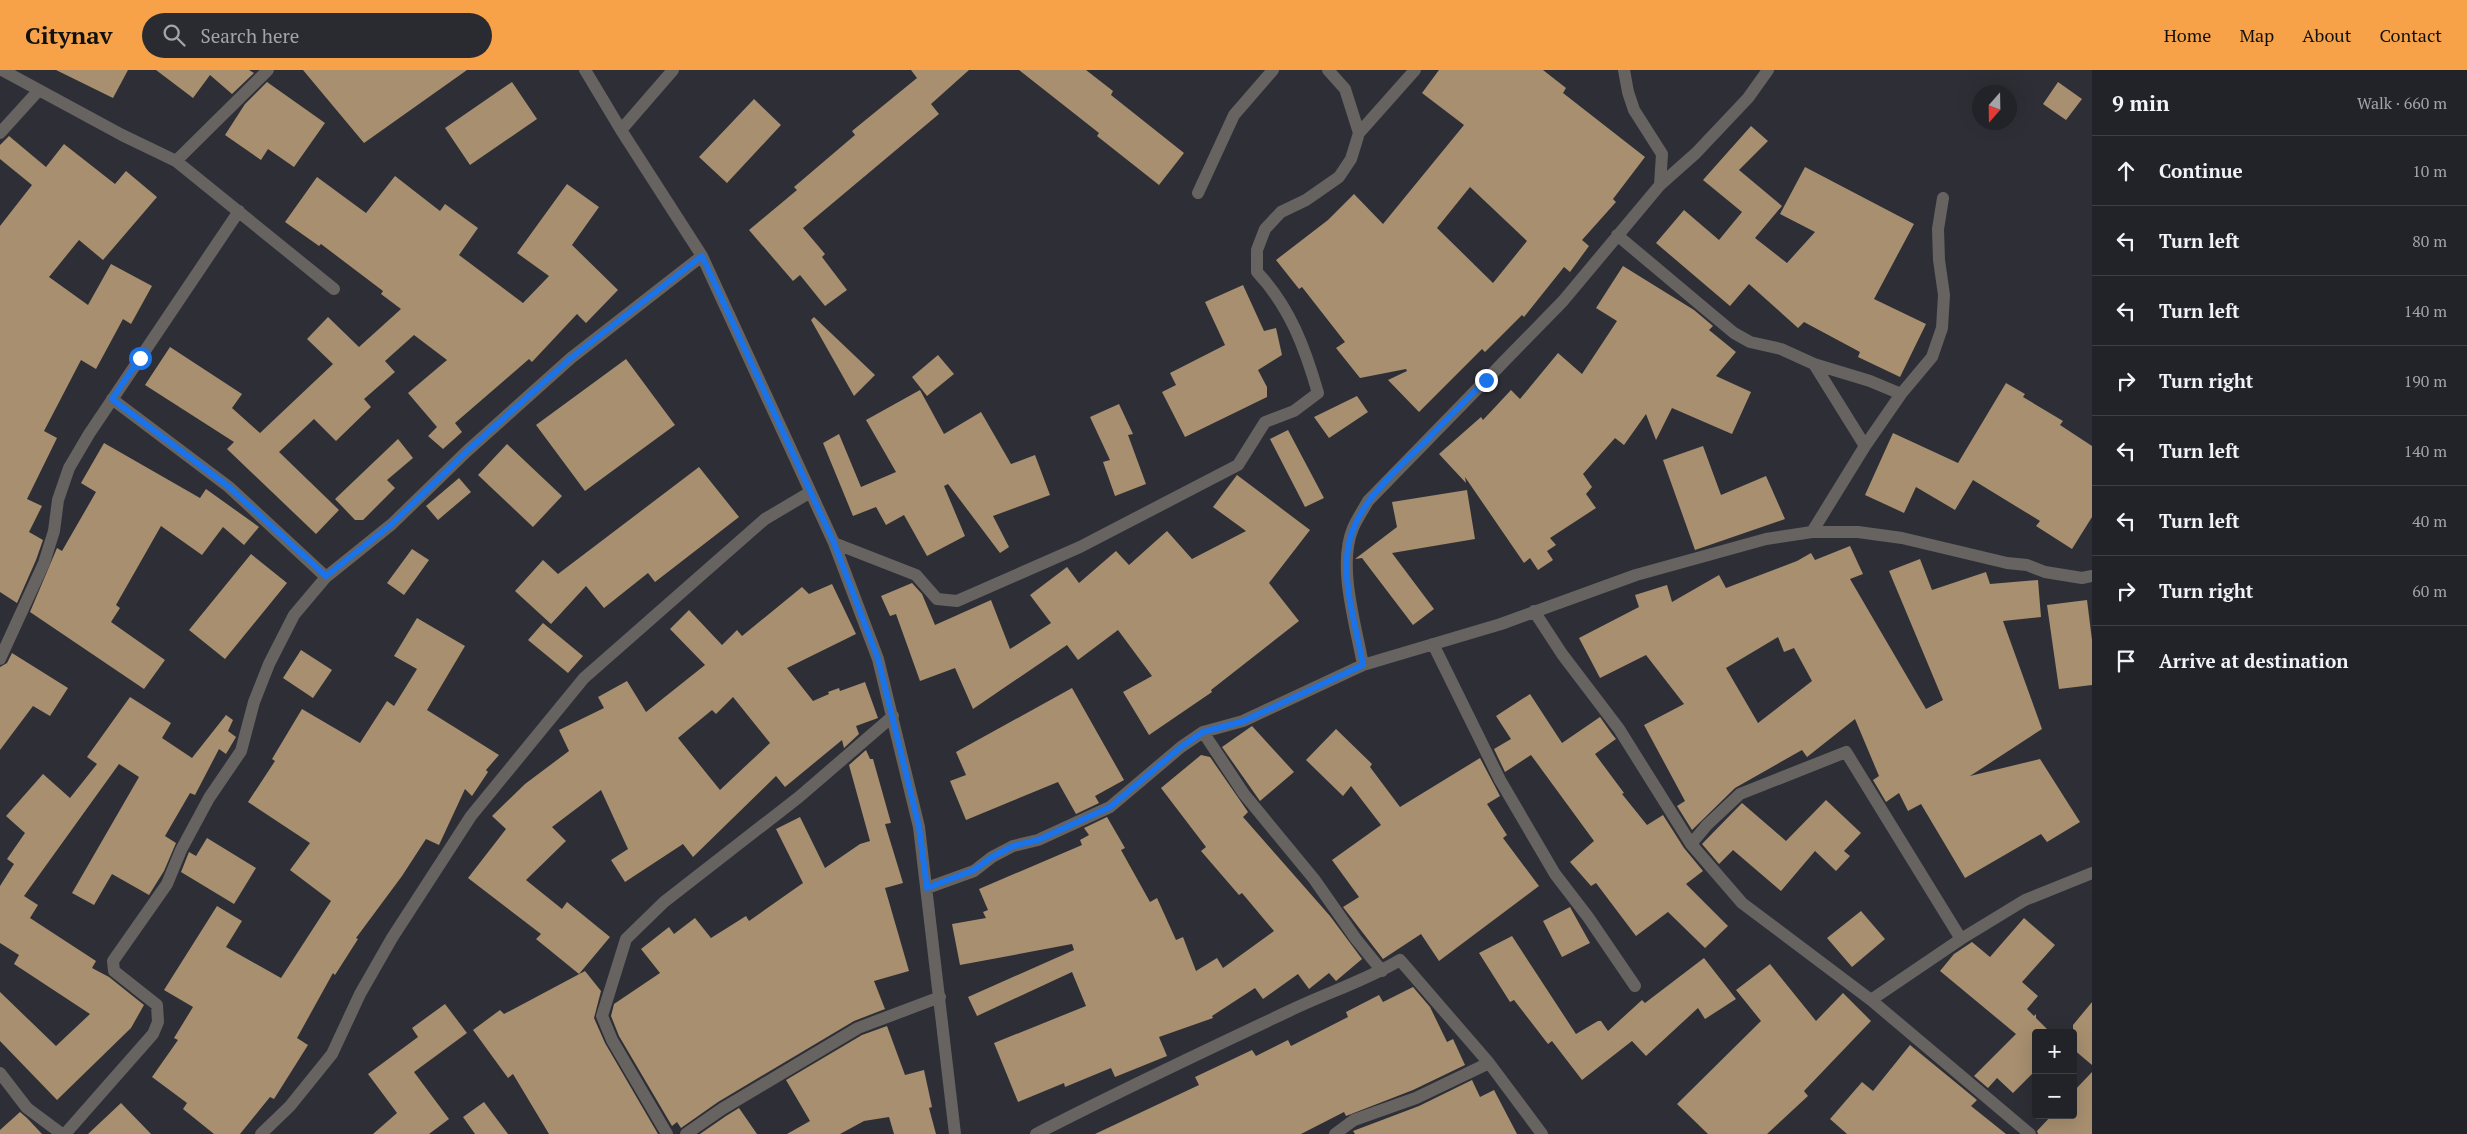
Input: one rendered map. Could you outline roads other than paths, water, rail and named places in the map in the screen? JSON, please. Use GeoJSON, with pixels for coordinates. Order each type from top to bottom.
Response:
{"type":"FeatureCollection","features":[{"type":"Feature","properties":{"kind":"street"},"geometry":{"type":"LineString","coordinates":[[2,70],[122,135],[176,161],[334,289]]}},
{"type":"Feature","properties":{"kind":"street"},"geometry":{"type":"LineString","coordinates":[[585,70],[620,130],[702,256],[809,493],[834,543],[878,659],[919,827],[955,1134]]}},
{"type":"Feature","properties":{"kind":"street"},"geometry":{"type":"LineString","coordinates":[[620,130],[673,70]]}},
{"type":"Feature","properties":{"kind":"street"},"geometry":{"type":"LineString","coordinates":[[1198,193],[1234,115],[1272,70]]}},
{"type":"Feature","properties":{"kind":"street"},"geometry":{"type":"LineString","coordinates":[[1328,70],[1345,89],[1359,133]]}},
{"type":"Feature","properties":{"kind":"street"},"geometry":{"type":"LineString","coordinates":[[834,543],[916,575],[937,599],[957,601],[1080,547],[1238,465],[1265,422],[1294,411],[1318,393],[1306,350],[1290,317],[1273,289],[1258,272],[1257,250],[1265,229],[1281,212],[1306,200],[1339,177],[1351,159],[1359,133],[1415,70]]}},
{"type":"Feature","properties":{"kind":"street"},"geometry":{"type":"LineString","coordinates":[[1624,70],[1634,110],[1662,154],[1660,185]]}},
{"type":"Feature","properties":{"kind":"street"},"geometry":{"type":"LineString","coordinates":[[1363,665],[1348,583],[1347,556],[1353,529],[1368,501],[1563,301],[1660,185],[1696,152],[1748,98],[1768,70]]}},
{"type":"Feature","properties":{"kind":"street"},"geometry":{"type":"LineString","coordinates":[[176,161],[264,71]]}},
{"type":"Feature","properties":{"kind":"street"},"geometry":{"type":"LineString","coordinates":[[0,133],[38,90]]}},
{"type":"Feature","properties":{"kind":"street"},"geometry":{"type":"LineString","coordinates":[[1812,532],[1844,483],[1865,446],[1901,394],[1932,357],[1942,328],[1944,295],[1939,260],[1938,229],[1943,198]]}},
{"type":"Feature","properties":{"kind":"street"},"geometry":{"type":"LineString","coordinates":[[0,659],[44,562],[54,531],[58,500],[69,468],[112,399],[239,211]]}},
{"type":"Feature","properties":{"kind":"street"},"geometry":{"type":"LineString","coordinates":[[1617,236],[1734,333],[1750,342],[1781,349],[1814,364],[1870,381],[1901,394]]}},
{"type":"Feature","properties":{"kind":"street"},"geometry":{"type":"LineString","coordinates":[[0,1073],[28,1108],[63,1134],[153,1034],[158,1022],[157,1005],[114,971],[113,961],[167,884],[181,850],[209,798],[240,751],[254,702],[269,664],[294,616],[326,576],[392,524],[466,452],[571,358],[702,256]]}},
{"type":"Feature","properties":{"kind":"street"},"geometry":{"type":"LineString","coordinates":[[1814,364],[1865,446]]}},
{"type":"Feature","properties":{"kind":"street"},"geometry":{"type":"LineString","coordinates":[[112,399],[229,487],[326,576]]}},
{"type":"Feature","properties":{"kind":"street"},"geometry":{"type":"LineString","coordinates":[[262,1134],[290,1106],[332,1054],[360,994],[392,938],[471,816],[584,678],[765,519],[809,493]]}},
{"type":"Feature","properties":{"kind":"street"},"geometry":{"type":"LineString","coordinates":[[927,888],[974,870],[992,857],[1013,846],[1038,840],[1110,807],[1181,747],[1203,732],[1252,717],[1363,665],[1501,624],[1636,575],[1766,539],[1812,532],[1858,532],[1902,538],[2007,563],[2026,565],[2045,572],[2082,578],[2092,576]]}},
{"type":"Feature","properties":{"kind":"street"},"geometry":{"type":"LineString","coordinates":[[1534,611],[1562,654],[1619,729],[1691,844],[1742,903],[1871,1000],[2030,1134]]}},
{"type":"Feature","properties":{"kind":"street"},"geometry":{"type":"LineString","coordinates":[[1433,644],[1500,780],[1555,874],[1588,917],[1635,986]]}},
{"type":"Feature","properties":{"kind":"street"},"geometry":{"type":"LineString","coordinates":[[667,1134],[612,1040],[602,1016],[626,939],[664,902],[799,796],[893,716]]}},
{"type":"Feature","properties":{"kind":"street"},"geometry":{"type":"LineString","coordinates":[[1203,732],[1244,794],[1314,879],[1356,940],[1382,971]]}},
{"type":"Feature","properties":{"kind":"street"},"geometry":{"type":"LineString","coordinates":[[1691,844],[1707,825],[1740,794],[1846,752],[1961,939]]}},
{"type":"Feature","properties":{"kind":"street"},"geometry":{"type":"LineString","coordinates":[[1871,1000],[1961,939],[2025,900],[2092,873]]}},
{"type":"Feature","properties":{"kind":"street"},"geometry":{"type":"LineString","coordinates":[[1036,1134],[1127,1087],[1299,1006],[1382,971],[1400,960],[1489,1063],[1542,1134]]}},
{"type":"Feature","properties":{"kind":"street"},"geometry":{"type":"LineString","coordinates":[[686,1134],[722,1109],[858,1028],[940,997]]}},
{"type":"Feature","properties":{"kind":"street"},"geometry":{"type":"LineString","coordinates":[[1335,1134],[1354,1120],[1416,1098],[1489,1063]]}}]}
